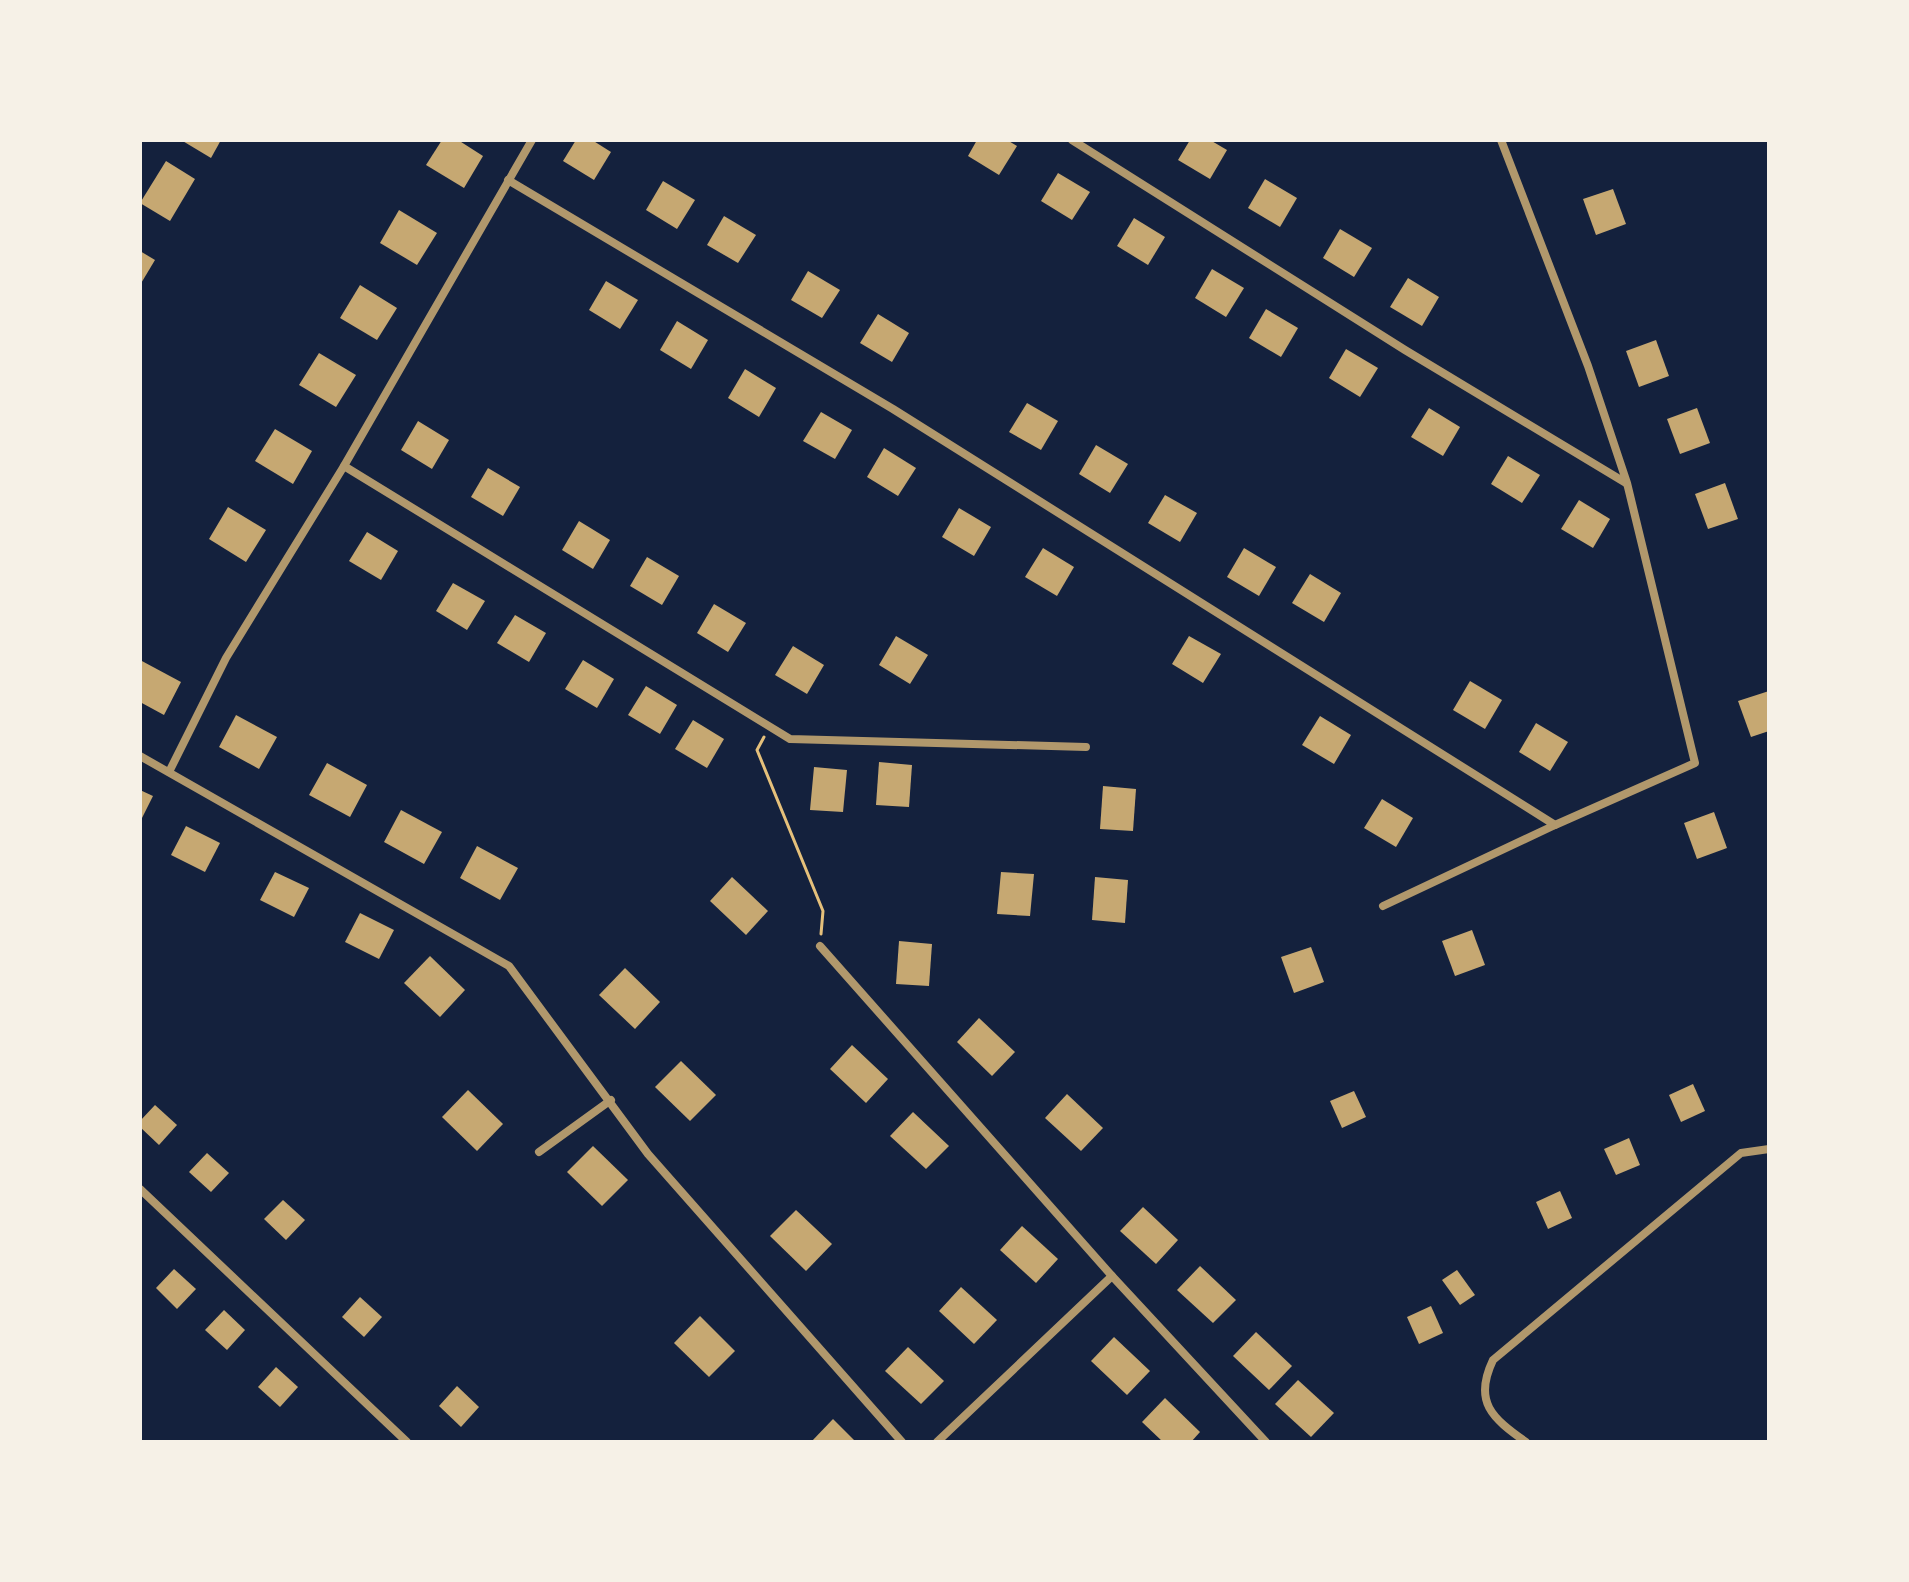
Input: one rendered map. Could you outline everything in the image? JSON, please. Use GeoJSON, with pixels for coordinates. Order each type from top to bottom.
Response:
{"type":"FeatureCollection","features":[{"type":"Feature","properties":{"kind":"street"},"geometry":{"type":"LineString","coordinates":[[169,772],[226,658],[344,466],[532,140]]}},
{"type":"Feature","properties":{"kind":"street"},"geometry":{"type":"LineString","coordinates":[[1072,140],[1405,350],[1627,483]]}},
{"type":"Feature","properties":{"kind":"street"},"geometry":{"type":"LineString","coordinates":[[1383,906],[1695,763],[1627,483],[1588,366],[1501,140]]}},
{"type":"Feature","properties":{"kind":"street"},"geometry":{"type":"LineString","coordinates":[[508,180],[893,409],[1555,825]]}},
{"type":"Feature","properties":{"kind":"street"},"geometry":{"type":"LineString","coordinates":[[344,466],[790,739],[1086,747]]}},
{"type":"Feature","properties":{"kind":"street"},"geometry":{"type":"LineString","coordinates":[[140,756],[509,966],[648,1154],[902,1442]]}},
{"type":"Feature","properties":{"kind":"street"},"geometry":{"type":"LineString","coordinates":[[820,946],[1112,1276],[1266,1442]]}},
{"type":"Feature","properties":{"kind":"street"},"geometry":{"type":"LineString","coordinates":[[539,1152],[611,1100]]}},
{"type":"Feature","properties":{"kind":"street"},"geometry":{"type":"LineString","coordinates":[[1526,1442],[1496,1421],[1485,1401],[1485,1378],[1493,1360],[1741,1153],[1769,1149]]}},
{"type":"Feature","properties":{"kind":"street"},"geometry":{"type":"LineString","coordinates":[[140,1189],[407,1442]]}},
{"type":"Feature","properties":{"kind":"street"},"geometry":{"type":"LineString","coordinates":[[937,1442],[1112,1276]]}},
{"type":"Feature","properties":{"kind":"path"},"geometry":{"type":"LineString","coordinates":[[770,727],[757,750],[823,911],[820,946]]}},
{"type":"Feature","properties":{"kind":"building"},"geometry":{"type":"Polygon","coordinates":[[[181,140],[221,140],[211,158],[181,140]]]}},
{"type":"Feature","properties":{"kind":"building"},"geometry":{"type":"Polygon","coordinates":[[[442,140],[458,140],[483,156],[464,188],[426,165],[442,140]]]}},
{"type":"Feature","properties":{"kind":"building"},"geometry":{"type":"Polygon","coordinates":[[[576,140],[592,140],[611,152],[594,180],[563,161],[576,140]]]}},
{"type":"Feature","properties":{"kind":"building"},"geometry":{"type":"Polygon","coordinates":[[[977,140],[1007,140],[1017,146],[999,175],[968,156],[977,140]]]}},
{"type":"Feature","properties":{"kind":"building"},"geometry":{"type":"Polygon","coordinates":[[[1190,140],[1210,140],[1227,150],[1210,179],[1178,160],[1190,140]]]}},
{"type":"Feature","properties":{"kind":"building"},"geometry":{"type":"Polygon","coordinates":[[[166,161],[195,179],[170,221],[140,203],[166,161]]]}},
{"type":"Feature","properties":{"kind":"building"},"geometry":{"type":"Polygon","coordinates":[[[1058,173],[1090,192],[1072,220],[1041,201],[1058,173]]]}},
{"type":"Feature","properties":{"kind":"building"},"geometry":{"type":"Polygon","coordinates":[[[1265,179],[1297,198],[1280,227],[1248,208],[1265,179]]]}},
{"type":"Feature","properties":{"kind":"building"},"geometry":{"type":"Polygon","coordinates":[[[663,181],[695,200],[677,229],[646,210],[663,181]]]}},
{"type":"Feature","properties":{"kind":"building"},"geometry":{"type":"Polygon","coordinates":[[[1613,189],[1626,224],[1596,235],[1583,199],[1613,189]]]}},
{"type":"Feature","properties":{"kind":"building"},"geometry":{"type":"Polygon","coordinates":[[[399,210],[437,233],[417,265],[380,243],[399,210]]]}},
{"type":"Feature","properties":{"kind":"building"},"geometry":{"type":"Polygon","coordinates":[[[724,216],[756,235],[738,263],[707,245],[724,216]]]}},
{"type":"Feature","properties":{"kind":"building"},"geometry":{"type":"Polygon","coordinates":[[[1134,218],[1165,237],[1148,265],[1117,246],[1134,218]]]}},
{"type":"Feature","properties":{"kind":"building"},"geometry":{"type":"Polygon","coordinates":[[[1340,229],[1372,248],[1354,277],[1323,258],[1340,229]]]}},
{"type":"Feature","properties":{"kind":"building"},"geometry":{"type":"Polygon","coordinates":[[[140,251],[155,260],[140,285],[140,251]]]}},
{"type":"Feature","properties":{"kind":"building"},"geometry":{"type":"Polygon","coordinates":[[[1212,269],[1244,288],[1226,317],[1195,298],[1212,269]]]}},
{"type":"Feature","properties":{"kind":"building"},"geometry":{"type":"Polygon","coordinates":[[[808,271],[840,290],[822,318],[791,300],[808,271]]]}},
{"type":"Feature","properties":{"kind":"building"},"geometry":{"type":"Polygon","coordinates":[[[1408,278],[1439,297],[1422,326],[1390,307],[1408,278]]]}},
{"type":"Feature","properties":{"kind":"building"},"geometry":{"type":"Polygon","coordinates":[[[606,281],[638,300],[620,329],[589,310],[606,281]]]}},
{"type":"Feature","properties":{"kind":"building"},"geometry":{"type":"Polygon","coordinates":[[[360,285],[397,308],[377,340],[340,318],[360,285]]]}},
{"type":"Feature","properties":{"kind":"building"},"geometry":{"type":"Polygon","coordinates":[[[1266,309],[1298,328],[1281,357],[1249,338],[1266,309]]]}},
{"type":"Feature","properties":{"kind":"building"},"geometry":{"type":"Polygon","coordinates":[[[878,314],[909,333],[892,362],[860,343],[878,314]]]}},
{"type":"Feature","properties":{"kind":"building"},"geometry":{"type":"Polygon","coordinates":[[[677,321],[708,340],[691,369],[660,350],[677,321]]]}},
{"type":"Feature","properties":{"kind":"building"},"geometry":{"type":"Polygon","coordinates":[[[1656,340],[1669,376],[1639,387],[1626,351],[1656,340]]]}},
{"type":"Feature","properties":{"kind":"building"},"geometry":{"type":"Polygon","coordinates":[[[1346,349],[1378,368],[1360,397],[1329,378],[1346,349]]]}},
{"type":"Feature","properties":{"kind":"building"},"geometry":{"type":"Polygon","coordinates":[[[319,353],[356,375],[336,407],[299,385],[319,353]]]}},
{"type":"Feature","properties":{"kind":"building"},"geometry":{"type":"Polygon","coordinates":[[[745,369],[776,388],[759,417],[728,398],[745,369]]]}},
{"type":"Feature","properties":{"kind":"building"},"geometry":{"type":"Polygon","coordinates":[[[1027,403],[1058,421],[1041,450],[1009,432],[1027,403]]]}},
{"type":"Feature","properties":{"kind":"building"},"geometry":{"type":"Polygon","coordinates":[[[1429,408],[1460,427],[1443,456],[1411,437],[1429,408]]]}},
{"type":"Feature","properties":{"kind":"building"},"geometry":{"type":"Polygon","coordinates":[[[1697,408],[1710,443],[1680,454],[1667,419],[1697,408]]]}},
{"type":"Feature","properties":{"kind":"building"},"geometry":{"type":"Polygon","coordinates":[[[821,412],[852,430],[835,459],[803,441],[821,412]]]}},
{"type":"Feature","properties":{"kind":"building"},"geometry":{"type":"Polygon","coordinates":[[[418,421],[449,440],[432,469],[401,450],[418,421]]]}},
{"type":"Feature","properties":{"kind":"building"},"geometry":{"type":"Polygon","coordinates":[[[275,429],[312,451],[293,484],[255,461],[275,429]]]}},
{"type":"Feature","properties":{"kind":"building"},"geometry":{"type":"Polygon","coordinates":[[[1096,445],[1128,464],[1110,493],[1079,474],[1096,445]]]}},
{"type":"Feature","properties":{"kind":"building"},"geometry":{"type":"Polygon","coordinates":[[[884,448],[916,468],[898,496],[867,477],[884,448]]]}},
{"type":"Feature","properties":{"kind":"building"},"geometry":{"type":"Polygon","coordinates":[[[1508,456],[1540,475],[1522,503],[1491,484],[1508,456]]]}},
{"type":"Feature","properties":{"kind":"building"},"geometry":{"type":"Polygon","coordinates":[[[488,468],[520,487],[503,516],[471,497],[488,468]]]}},
{"type":"Feature","properties":{"kind":"building"},"geometry":{"type":"Polygon","coordinates":[[[1725,483],[1738,519],[1708,529],[1695,494],[1725,483]]]}},
{"type":"Feature","properties":{"kind":"building"},"geometry":{"type":"Polygon","coordinates":[[[1165,495],[1197,513],[1180,542],[1148,523],[1165,495]]]}},
{"type":"Feature","properties":{"kind":"building"},"geometry":{"type":"Polygon","coordinates":[[[1579,500],[1610,519],[1593,548],[1561,529],[1579,500]]]}},
{"type":"Feature","properties":{"kind":"building"},"geometry":{"type":"Polygon","coordinates":[[[228,507],[266,530],[246,562],[209,539],[228,507]]]}},
{"type":"Feature","properties":{"kind":"building"},"geometry":{"type":"Polygon","coordinates":[[[959,508],[991,527],[974,556],[942,537],[959,508]]]}},
{"type":"Feature","properties":{"kind":"building"},"geometry":{"type":"Polygon","coordinates":[[[579,521],[610,540],[593,569],[562,550],[579,521]]]}},
{"type":"Feature","properties":{"kind":"building"},"geometry":{"type":"Polygon","coordinates":[[[367,532],[398,551],[381,580],[349,561],[367,532]]]}},
{"type":"Feature","properties":{"kind":"building"},"geometry":{"type":"Polygon","coordinates":[[[1043,548],[1074,567],[1057,596],[1025,577],[1043,548]]]}},
{"type":"Feature","properties":{"kind":"building"},"geometry":{"type":"Polygon","coordinates":[[[1244,548],[1276,567],[1259,596],[1227,577],[1244,548]]]}},
{"type":"Feature","properties":{"kind":"building"},"geometry":{"type":"Polygon","coordinates":[[[647,557],[679,576],[662,605],[630,586],[647,557]]]}},
{"type":"Feature","properties":{"kind":"building"},"geometry":{"type":"Polygon","coordinates":[[[1310,574],[1341,593],[1324,622],[1292,603],[1310,574]]]}},
{"type":"Feature","properties":{"kind":"building"},"geometry":{"type":"Polygon","coordinates":[[[453,583],[485,601],[467,630],[436,611],[453,583]]]}},
{"type":"Feature","properties":{"kind":"building"},"geometry":{"type":"Polygon","coordinates":[[[714,604],[746,623],[728,652],[697,633],[714,604]]]}},
{"type":"Feature","properties":{"kind":"building"},"geometry":{"type":"Polygon","coordinates":[[[515,615],[546,633],[529,662],[497,643],[515,615]]]}},
{"type":"Feature","properties":{"kind":"building"},"geometry":{"type":"Polygon","coordinates":[[[896,636],[928,655],[910,684],[879,665],[896,636]]]}},
{"type":"Feature","properties":{"kind":"building"},"geometry":{"type":"Polygon","coordinates":[[[1189,636],[1221,654],[1203,683],[1172,664],[1189,636]]]}},
{"type":"Feature","properties":{"kind":"building"},"geometry":{"type":"Polygon","coordinates":[[[793,646],[824,665],[807,694],[775,675],[793,646]]]}},
{"type":"Feature","properties":{"kind":"building"},"geometry":{"type":"Polygon","coordinates":[[[140,660],[181,682],[164,715],[140,702],[140,660]]]}},
{"type":"Feature","properties":{"kind":"building"},"geometry":{"type":"Polygon","coordinates":[[[583,660],[614,679],[597,708],[565,689],[583,660]]]}},
{"type":"Feature","properties":{"kind":"building"},"geometry":{"type":"Polygon","coordinates":[[[1470,681],[1502,700],[1485,729],[1453,710],[1470,681]]]}},
{"type":"Feature","properties":{"kind":"building"},"geometry":{"type":"Polygon","coordinates":[[[646,686],[677,705],[660,734],[628,715],[646,686]]]}},
{"type":"Feature","properties":{"kind":"building"},"geometry":{"type":"Polygon","coordinates":[[[1769,691],[1769,731],[1751,737],[1738,701],[1769,691]]]}},
{"type":"Feature","properties":{"kind":"building"},"geometry":{"type":"Polygon","coordinates":[[[236,715],[277,737],[259,769],[219,747],[236,715]]]}},
{"type":"Feature","properties":{"kind":"building"},"geometry":{"type":"Polygon","coordinates":[[[1320,716],[1351,735],[1334,764],[1302,745],[1320,716]]]}},
{"type":"Feature","properties":{"kind":"building"},"geometry":{"type":"Polygon","coordinates":[[[693,720],[724,739],[707,768],[675,749],[693,720]]]}},
{"type":"Feature","properties":{"kind":"building"},"geometry":{"type":"Polygon","coordinates":[[[1536,723],[1568,742],[1550,771],[1519,752],[1536,723]]]}},
{"type":"Feature","properties":{"kind":"building"},"geometry":{"type":"Polygon","coordinates":[[[879,762],[912,765],[909,807],[876,805],[879,762]]]}},
{"type":"Feature","properties":{"kind":"building"},"geometry":{"type":"Polygon","coordinates":[[[327,763],[367,785],[350,817],[309,795],[327,763]]]}},
{"type":"Feature","properties":{"kind":"building"},"geometry":{"type":"Polygon","coordinates":[[[814,767],[847,770],[843,812],[810,810],[814,767]]]}},
{"type":"Feature","properties":{"kind":"building"},"geometry":{"type":"Polygon","coordinates":[[[1103,786],[1136,789],[1133,831],[1100,829],[1103,786]]]}},
{"type":"Feature","properties":{"kind":"building"},"geometry":{"type":"Polygon","coordinates":[[[140,790],[153,796],[140,822],[140,790]]]}},
{"type":"Feature","properties":{"kind":"building"},"geometry":{"type":"Polygon","coordinates":[[[1382,799],[1413,818],[1396,847],[1364,828],[1382,799]]]}},
{"type":"Feature","properties":{"kind":"building"},"geometry":{"type":"Polygon","coordinates":[[[401,810],[442,832],[424,864],[384,842],[401,810]]]}},
{"type":"Feature","properties":{"kind":"building"},"geometry":{"type":"Polygon","coordinates":[[[1714,812],[1727,848],[1697,859],[1684,823],[1714,812]]]}},
{"type":"Feature","properties":{"kind":"building"},"geometry":{"type":"Polygon","coordinates":[[[186,826],[220,843],[205,872],[171,855],[186,826]]]}},
{"type":"Feature","properties":{"kind":"building"},"geometry":{"type":"Polygon","coordinates":[[[477,846],[518,868],[500,900],[460,878],[477,846]]]}},
{"type":"Feature","properties":{"kind":"building"},"geometry":{"type":"Polygon","coordinates":[[[275,872],[309,888],[294,917],[260,900],[275,872]]]}},
{"type":"Feature","properties":{"kind":"building"},"geometry":{"type":"Polygon","coordinates":[[[1001,872],[1034,874],[1030,916],[997,914],[1001,872]]]}},
{"type":"Feature","properties":{"kind":"building"},"geometry":{"type":"Polygon","coordinates":[[[732,877],[768,911],[746,935],[710,901],[732,877]]]}},
{"type":"Feature","properties":{"kind":"building"},"geometry":{"type":"Polygon","coordinates":[[[1095,877],[1128,880],[1125,923],[1092,920],[1095,877]]]}},
{"type":"Feature","properties":{"kind":"building"},"geometry":{"type":"Polygon","coordinates":[[[360,913],[394,930],[379,959],[345,942],[360,913]]]}},
{"type":"Feature","properties":{"kind":"building"},"geometry":{"type":"Polygon","coordinates":[[[1472,930],[1485,965],[1455,976],[1442,941],[1472,930]]]}},
{"type":"Feature","properties":{"kind":"building"},"geometry":{"type":"Polygon","coordinates":[[[899,941],[932,944],[929,986],[896,984],[899,941]]]}},
{"type":"Feature","properties":{"kind":"building"},"geometry":{"type":"Polygon","coordinates":[[[1311,947],[1324,982],[1294,993],[1281,957],[1311,947]]]}},
{"type":"Feature","properties":{"kind":"building"},"geometry":{"type":"Polygon","coordinates":[[[430,956],[465,990],[440,1017],[404,983],[430,956]]]}},
{"type":"Feature","properties":{"kind":"building"},"geometry":{"type":"Polygon","coordinates":[[[625,968],[660,1002],[635,1029],[599,995],[625,968]]]}},
{"type":"Feature","properties":{"kind":"building"},"geometry":{"type":"Polygon","coordinates":[[[979,1018],[1015,1052],[992,1076],[957,1042],[979,1018]]]}},
{"type":"Feature","properties":{"kind":"building"},"geometry":{"type":"Polygon","coordinates":[[[852,1045],[888,1079],[866,1103],[830,1069],[852,1045]]]}},
{"type":"Feature","properties":{"kind":"building"},"geometry":{"type":"Polygon","coordinates":[[[681,1061],[716,1095],[690,1121],[655,1087],[681,1061]]]}},
{"type":"Feature","properties":{"kind":"building"},"geometry":{"type":"Polygon","coordinates":[[[1693,1084],[1705,1111],[1681,1122],[1669,1095],[1693,1084]]]}},
{"type":"Feature","properties":{"kind":"building"},"geometry":{"type":"Polygon","coordinates":[[[468,1090],[503,1124],[477,1151],[442,1117],[468,1090]]]}},
{"type":"Feature","properties":{"kind":"building"},"geometry":{"type":"Polygon","coordinates":[[[1354,1091],[1366,1117],[1342,1128],[1330,1101],[1354,1091]]]}},
{"type":"Feature","properties":{"kind":"building"},"geometry":{"type":"Polygon","coordinates":[[[1067,1094],[1103,1128],[1081,1151],[1045,1118],[1067,1094]]]}},
{"type":"Feature","properties":{"kind":"building"},"geometry":{"type":"Polygon","coordinates":[[[155,1105],[177,1125],[159,1145],[140,1127],[140,1121],[155,1105]]]}},
{"type":"Feature","properties":{"kind":"building"},"geometry":{"type":"Polygon","coordinates":[[[913,1112],[949,1146],[926,1169],[890,1136],[913,1112]]]}},
{"type":"Feature","properties":{"kind":"building"},"geometry":{"type":"Polygon","coordinates":[[[1629,1138],[1640,1165],[1616,1175],[1604,1149],[1629,1138]]]}},
{"type":"Feature","properties":{"kind":"building"},"geometry":{"type":"Polygon","coordinates":[[[593,1146],[628,1180],[602,1206],[567,1172],[593,1146]]]}},
{"type":"Feature","properties":{"kind":"building"},"geometry":{"type":"Polygon","coordinates":[[[207,1153],[229,1173],[211,1192],[189,1172],[207,1153]]]}},
{"type":"Feature","properties":{"kind":"building"},"geometry":{"type":"Polygon","coordinates":[[[1560,1191],[1572,1218],[1548,1229],[1536,1202],[1560,1191]]]}},
{"type":"Feature","properties":{"kind":"building"},"geometry":{"type":"Polygon","coordinates":[[[283,1200],[305,1220],[286,1240],[264,1219],[283,1200]]]}},
{"type":"Feature","properties":{"kind":"building"},"geometry":{"type":"Polygon","coordinates":[[[1143,1207],[1178,1240],[1156,1264],[1120,1231],[1143,1207]]]}},
{"type":"Feature","properties":{"kind":"building"},"geometry":{"type":"Polygon","coordinates":[[[796,1210],[832,1244],[806,1271],[770,1236],[796,1210]]]}},
{"type":"Feature","properties":{"kind":"building"},"geometry":{"type":"Polygon","coordinates":[[[1022,1226],[1058,1259],[1036,1283],[1000,1250],[1022,1226]]]}},
{"type":"Feature","properties":{"kind":"building"},"geometry":{"type":"Polygon","coordinates":[[[1200,1266],[1236,1300],[1213,1323],[1177,1290],[1200,1266]]]}},
{"type":"Feature","properties":{"kind":"building"},"geometry":{"type":"Polygon","coordinates":[[[174,1269],[196,1289],[177,1309],[156,1288],[174,1269]]]}},
{"type":"Feature","properties":{"kind":"building"},"geometry":{"type":"Polygon","coordinates":[[[1457,1270],[1475,1295],[1460,1305],[1442,1280],[1457,1270]]]}},
{"type":"Feature","properties":{"kind":"building"},"geometry":{"type":"Polygon","coordinates":[[[961,1287],[997,1320],[974,1344],[939,1311],[961,1287]]]}},
{"type":"Feature","properties":{"kind":"building"},"geometry":{"type":"Polygon","coordinates":[[[360,1297],[382,1317],[364,1337],[342,1317],[360,1297]]]}},
{"type":"Feature","properties":{"kind":"building"},"geometry":{"type":"Polygon","coordinates":[[[1431,1306],[1443,1333],[1419,1344],[1407,1317],[1431,1306]]]}},
{"type":"Feature","properties":{"kind":"building"},"geometry":{"type":"Polygon","coordinates":[[[224,1310],[245,1330],[227,1350],[205,1330],[224,1310]]]}},
{"type":"Feature","properties":{"kind":"building"},"geometry":{"type":"Polygon","coordinates":[[[700,1316],[735,1351],[709,1377],[674,1343],[700,1316]]]}},
{"type":"Feature","properties":{"kind":"building"},"geometry":{"type":"Polygon","coordinates":[[[1256,1332],[1292,1366],[1269,1390],[1233,1356],[1256,1332]]]}},
{"type":"Feature","properties":{"kind":"building"},"geometry":{"type":"Polygon","coordinates":[[[1114,1337],[1150,1371],[1127,1395],[1091,1361],[1114,1337]]]}},
{"type":"Feature","properties":{"kind":"building"},"geometry":{"type":"Polygon","coordinates":[[[908,1347],[944,1381],[921,1404],[885,1371],[908,1347]]]}},
{"type":"Feature","properties":{"kind":"building"},"geometry":{"type":"Polygon","coordinates":[[[276,1367],[298,1387],[280,1407],[258,1387],[276,1367]]]}},
{"type":"Feature","properties":{"kind":"building"},"geometry":{"type":"Polygon","coordinates":[[[1298,1380],[1334,1413],[1311,1437],[1275,1404],[1298,1380]]]}},
{"type":"Feature","properties":{"kind":"building"},"geometry":{"type":"Polygon","coordinates":[[[457,1386],[479,1407],[461,1427],[439,1406],[457,1386]]]}},
{"type":"Feature","properties":{"kind":"building"},"geometry":{"type":"Polygon","coordinates":[[[1165,1398],[1200,1432],[1191,1442],[1163,1442],[1142,1422],[1165,1398]]]}},
{"type":"Feature","properties":{"kind":"building"},"geometry":{"type":"Polygon","coordinates":[[[833,1419],[856,1442],[811,1442],[833,1419]]]}}]}
